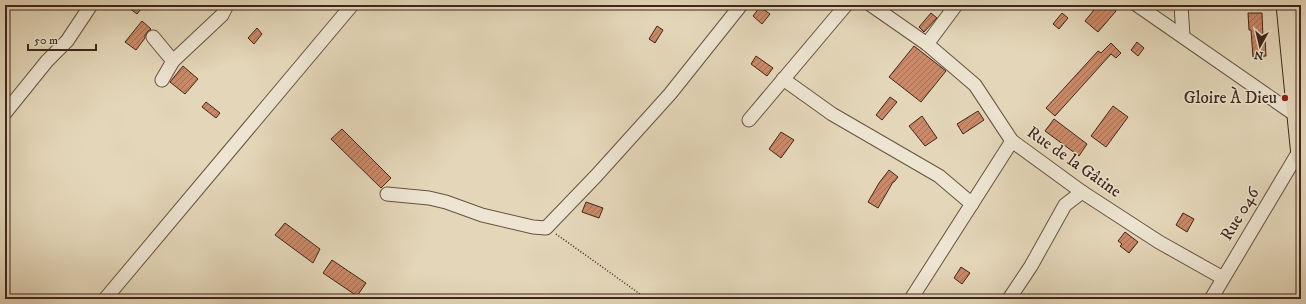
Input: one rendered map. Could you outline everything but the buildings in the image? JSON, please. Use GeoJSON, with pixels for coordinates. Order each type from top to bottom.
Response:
{"type":"FeatureCollection","features":[{"type":"Feature","properties":{"kind":"highway"},"geometry":{"type":"LineString","coordinates":[[1286,5],[1301,151]]}},
{"type":"Feature","properties":{"kind":"street"},"geometry":{"type":"LineString","coordinates":[[5,113],[47,61],[67,41],[91,5]]}},
{"type":"Feature","properties":{"kind":"street"},"geometry":{"type":"LineString","coordinates":[[162,80],[173,61],[222,15],[227,5]]}},
{"type":"Feature","properties":{"kind":"street"},"geometry":{"type":"LineString","coordinates":[[105,299],[352,5]]}},
{"type":"Feature","properties":{"kind":"street"},"geometry":{"type":"LineString","coordinates":[[387,194],[429,198],[446,202],[482,215],[533,227],[546,228],[596,176],[670,94],[741,5]]}},
{"type":"Feature","properties":{"kind":"street"},"geometry":{"type":"LineString","coordinates":[[749,120],[846,5]]}},
{"type":"Feature","properties":{"kind":"street","name":"Rue de la Gâtine"},"geometry":{"type":"LineString","coordinates":[[871,5],[927,44],[975,85],[1012,141],[1082,192],[1159,242],[1223,278]]}},
{"type":"Feature","properties":{"kind":"street"},"geometry":{"type":"LineString","coordinates":[[927,44],[956,5]]}},
{"type":"Feature","properties":{"kind":"street"},"geometry":{"type":"LineString","coordinates":[[1137,5],[1297,116]]}},
{"type":"Feature","properties":{"kind":"street"},"geometry":{"type":"LineString","coordinates":[[1180,5],[1183,36]]}},
{"type":"Feature","properties":{"kind":"street"},"geometry":{"type":"LineString","coordinates":[[153,37],[173,61]]}},
{"type":"Feature","properties":{"kind":"street"},"geometry":{"type":"LineString","coordinates":[[783,79],[832,114],[939,176],[972,204]]}},
{"type":"Feature","properties":{"kind":"street"},"geometry":{"type":"LineString","coordinates":[[911,299],[1012,141]]}},
{"type":"Feature","properties":{"kind":"street","name":"Rue 046"},"geometry":{"type":"LineString","coordinates":[[1211,299],[1301,151]]}},
{"type":"Feature","properties":{"kind":"street"},"geometry":{"type":"LineString","coordinates":[[1009,299],[1031,266],[1065,205],[1082,192]]}},
{"type":"Feature","properties":{"kind":"path"},"geometry":{"type":"LineString","coordinates":[[546,228],[647,299]]}},
{"type":"Feature","properties":{"kind":"place","name":"Gloire À Dieu"},"geometry":{"type":"Point","coordinates":[1285,98]}}]}
